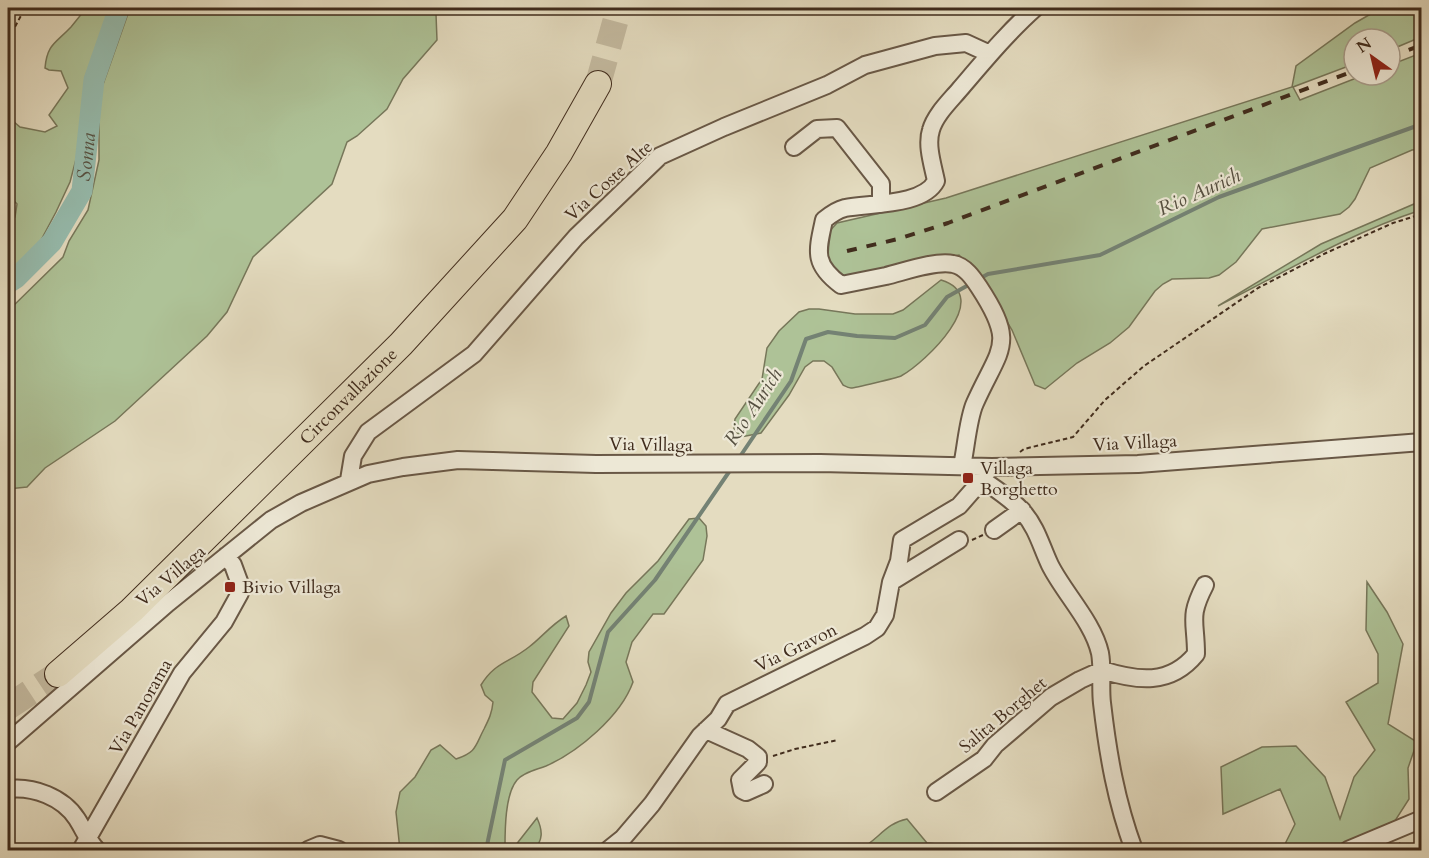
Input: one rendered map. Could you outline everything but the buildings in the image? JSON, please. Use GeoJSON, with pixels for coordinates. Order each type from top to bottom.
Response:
{"type":"FeatureCollection","features":[{"type":"Feature","properties":{"kind":"highway","name":"Circonvallazione"},"geometry":{"type":"LineString","coordinates":[[58,674],[132,610],[409,336],[515,219],[559,153],[598,84]]}},
{"type":"Feature","properties":{"kind":"street"},"geometry":{"type":"LineString","coordinates":[[962,466],[974,405],[1001,349],[1003,333],[981,289],[970,273],[954,264],[925,266],[841,285],[827,274],[821,265],[820,239],[825,220],[842,209],[908,199],[932,189],[936,181],[930,131],[942,110],[990,54],[1035,8]]}},
{"type":"Feature","properties":{"kind":"street","name":"Via Coste Alte"},"geometry":{"type":"LineString","coordinates":[[350,480],[353,456],[368,432],[474,354],[576,237],[660,156],[827,85],[865,65],[935,46],[966,43],[990,54]]}},
{"type":"Feature","properties":{"kind":"street"},"geometry":{"type":"LineString","coordinates":[[794,147],[817,129],[837,128],[881,184],[881,204]]}},
{"type":"Feature","properties":{"kind":"street","name":"Via Villaga"},"geometry":{"type":"LineString","coordinates":[[8,742],[168,603],[271,520],[301,503],[368,474],[458,460],[718,465],[820,463],[962,466],[990,471],[1138,464],[1422,442]]}},
{"type":"Feature","properties":{"kind":"street"},"geometry":{"type":"LineString","coordinates":[[990,471],[1038,532],[1050,566],[1094,636],[1100,652],[1101,691],[1108,760],[1123,821],[1134,850]]}},
{"type":"Feature","properties":{"kind":"street","name":"Via Gravon"},"geometry":{"type":"LineString","coordinates":[[608,850],[623,838],[652,804],[706,730],[718,719],[727,704],[877,628],[885,615],[902,540],[959,506],[990,471]]}},
{"type":"Feature","properties":{"kind":"street"},"geometry":{"type":"LineString","coordinates":[[993,530],[1022,510]]}},
{"type":"Feature","properties":{"kind":"street"},"geometry":{"type":"LineString","coordinates":[[891,582],[959,540]]}},
{"type":"Feature","properties":{"kind":"street","name":"Via Panorama"},"geometry":{"type":"LineString","coordinates":[[89,847],[182,673],[224,622],[240,593],[240,584],[233,565],[226,556]]}},
{"type":"Feature","properties":{"kind":"street"},"geometry":{"type":"LineString","coordinates":[[1102,670],[1144,680],[1168,674],[1187,665],[1196,654],[1192,620],[1194,605],[1205,585]]}},
{"type":"Feature","properties":{"kind":"street","name":"Salita Borghet"},"geometry":{"type":"LineString","coordinates":[[936,792],[984,759],[995,745],[1052,698],[1080,680],[1102,670]]}},
{"type":"Feature","properties":{"kind":"street"},"geometry":{"type":"LineString","coordinates":[[706,730],[748,749],[758,758],[758,762],[740,780],[742,790],[747,792],[764,784]]}},
{"type":"Feature","properties":{"kind":"street"},"geometry":{"type":"LineString","coordinates":[[8,789],[44,793],[58,801],[76,817],[89,847]]}},
{"type":"Feature","properties":{"kind":"street"},"geometry":{"type":"LineString","coordinates":[[1348,850],[1422,819]]}},
{"type":"Feature","properties":{"kind":"street"},"geometry":{"type":"LineString","coordinates":[[308,850],[320,845],[339,850]]}},
{"type":"Feature","properties":{"kind":"path"},"geometry":{"type":"LineString","coordinates":[[8,40],[24,8]]}},
{"type":"Feature","properties":{"kind":"path"},"geometry":{"type":"LineString","coordinates":[[990,471],[1024,449],[1072,437],[1105,400],[1144,366],[1258,288],[1326,253],[1393,223],[1422,214]]}},
{"type":"Feature","properties":{"kind":"path"},"geometry":{"type":"LineString","coordinates":[[959,540],[961,543],[967,540],[969,542],[993,530]]}},
{"type":"Feature","properties":{"kind":"path"},"geometry":{"type":"LineString","coordinates":[[758,758],[838,740]]}},
{"type":"Feature","properties":{"kind":"green space"},"geometry":{"type":"Polygon","coordinates":[[[87,8],[122,8],[96,80],[90,110],[90,148],[81,202],[69,226],[31,265],[22,278],[8,284],[8,221],[15,217],[17,204],[8,194],[8,122],[13,121],[20,127],[45,132],[57,126],[49,115],[68,88],[61,71],[45,68],[46,60],[53,44],[87,8]],[[83,133],[70,182],[32,257],[54,238],[75,206],[84,166],[83,133]]]}},
{"type":"Feature","properties":{"kind":"green space"},"geometry":{"type":"Polygon","coordinates":[[[130,8],[438,8],[436,14],[437,40],[403,79],[387,109],[347,142],[332,184],[253,257],[227,312],[207,336],[115,421],[45,468],[27,487],[8,489],[8,311],[63,257],[69,241],[88,210],[99,160],[101,90],[130,8]]]}},
{"type":"Feature","properties":{"kind":"green space"},"geometry":{"type":"Polygon","coordinates":[[[1381,8],[1421,8],[1421,37],[1402,45],[1402,27],[1350,27],[1381,8]]]}},
{"type":"Feature","properties":{"kind":"green space"},"geometry":{"type":"Polygon","coordinates":[[[1342,32],[1342,69],[1293,87],[1300,100],[1342,84],[1342,87],[1402,87],[1402,60],[1421,53],[1421,149],[1412,150],[1370,168],[1355,199],[1340,214],[1262,229],[1236,262],[1219,275],[1209,278],[1172,279],[1163,284],[1155,291],[1129,327],[1110,343],[1077,363],[1045,389],[1035,385],[1012,330],[981,278],[959,255],[842,278],[826,259],[827,234],[837,223],[946,198],[1292,87],[1296,66],[1342,32]]]}},
{"type":"Feature","properties":{"kind":"green space"},"geometry":{"type":"Polygon","coordinates":[[[1421,201],[1421,210],[1343,242],[1218,306],[1321,244],[1421,201]]]}},
{"type":"Feature","properties":{"kind":"green space"},"geometry":{"type":"Polygon","coordinates":[[[941,280],[956,288],[961,300],[958,314],[938,344],[912,369],[898,377],[850,388],[843,385],[832,367],[824,361],[813,361],[805,367],[789,395],[761,433],[741,437],[734,429],[735,419],[762,379],[767,348],[779,331],[799,312],[819,309],[855,314],[893,314],[903,310],[941,280]]]}},
{"type":"Feature","properties":{"kind":"green space"},"geometry":{"type":"Polygon","coordinates":[[[699,518],[706,526],[707,536],[703,560],[664,614],[653,614],[632,642],[626,662],[633,682],[619,708],[597,732],[571,752],[546,766],[523,775],[513,786],[506,812],[505,847],[515,846],[537,818],[541,835],[534,850],[400,850],[396,812],[400,792],[415,777],[431,750],[440,745],[456,759],[468,754],[474,748],[493,706],[493,702],[485,695],[481,685],[486,677],[497,667],[529,647],[566,616],[569,626],[533,682],[532,692],[552,718],[563,719],[577,703],[586,685],[591,672],[588,662],[589,652],[611,613],[626,593],[658,561],[689,519],[699,518]]]}},
{"type":"Feature","properties":{"kind":"green space"},"geometry":{"type":"Polygon","coordinates":[[[1367,582],[1387,612],[1403,644],[1388,724],[1417,742],[1408,768],[1409,799],[1393,824],[1333,850],[1282,850],[1295,824],[1280,789],[1223,814],[1221,767],[1262,747],[1296,746],[1325,777],[1340,819],[1354,777],[1375,750],[1346,702],[1378,683],[1378,654],[1366,630],[1367,582]]]}},
{"type":"Feature","properties":{"kind":"green space"},"geometry":{"type":"Polygon","coordinates":[[[907,819],[927,843],[948,845],[953,850],[859,850],[893,824],[907,819]]]}},
{"type":"Feature","properties":{"kind":"waterway","name":"Sonna"},"geometry":{"type":"LineString","coordinates":[[8,283],[52,242],[82,191],[94,80],[119,8]]}},
{"type":"Feature","properties":{"kind":"waterway","name":"Rio Aurich"},"geometry":{"type":"LineString","coordinates":[[979,279],[988,274],[1100,255],[1219,197],[1422,124]]}},
{"type":"Feature","properties":{"kind":"waterway","name":"Rio Aurich"},"geometry":{"type":"LineString","coordinates":[[739,458],[791,381],[806,339],[828,332],[895,338],[925,325],[947,297],[972,283]]}},
{"type":"Feature","properties":{"kind":"waterway","name":"Rio Aurich"},"geometry":{"type":"LineString","coordinates":[[486,850],[505,760],[577,718],[589,702],[608,632],[655,580],[731,469]]}},
{"type":"Feature","properties":{"kind":"tunnel"},"geometry":{"type":"LineString","coordinates":[[598,84],[619,8]]}},
{"type":"Feature","properties":{"kind":"tunnel"},"geometry":{"type":"LineString","coordinates":[[8,707],[58,674]]}},
{"type":"Feature","properties":{"kind":"railway"},"geometry":{"type":"LineString","coordinates":[[1402,52],[1422,45]]}},
{"type":"Feature","properties":{"kind":"railway"},"geometry":{"type":"LineString","coordinates":[[847,251],[898,239],[948,223],[1342,75]]}},
{"type":"Feature","properties":{"kind":"place","name":"Villaga Borghetto"},"geometry":{"type":"Point","coordinates":[968,478]}},
{"type":"Feature","properties":{"kind":"place","name":"Bivio Villaga"},"geometry":{"type":"Point","coordinates":[230,587]}}]}
